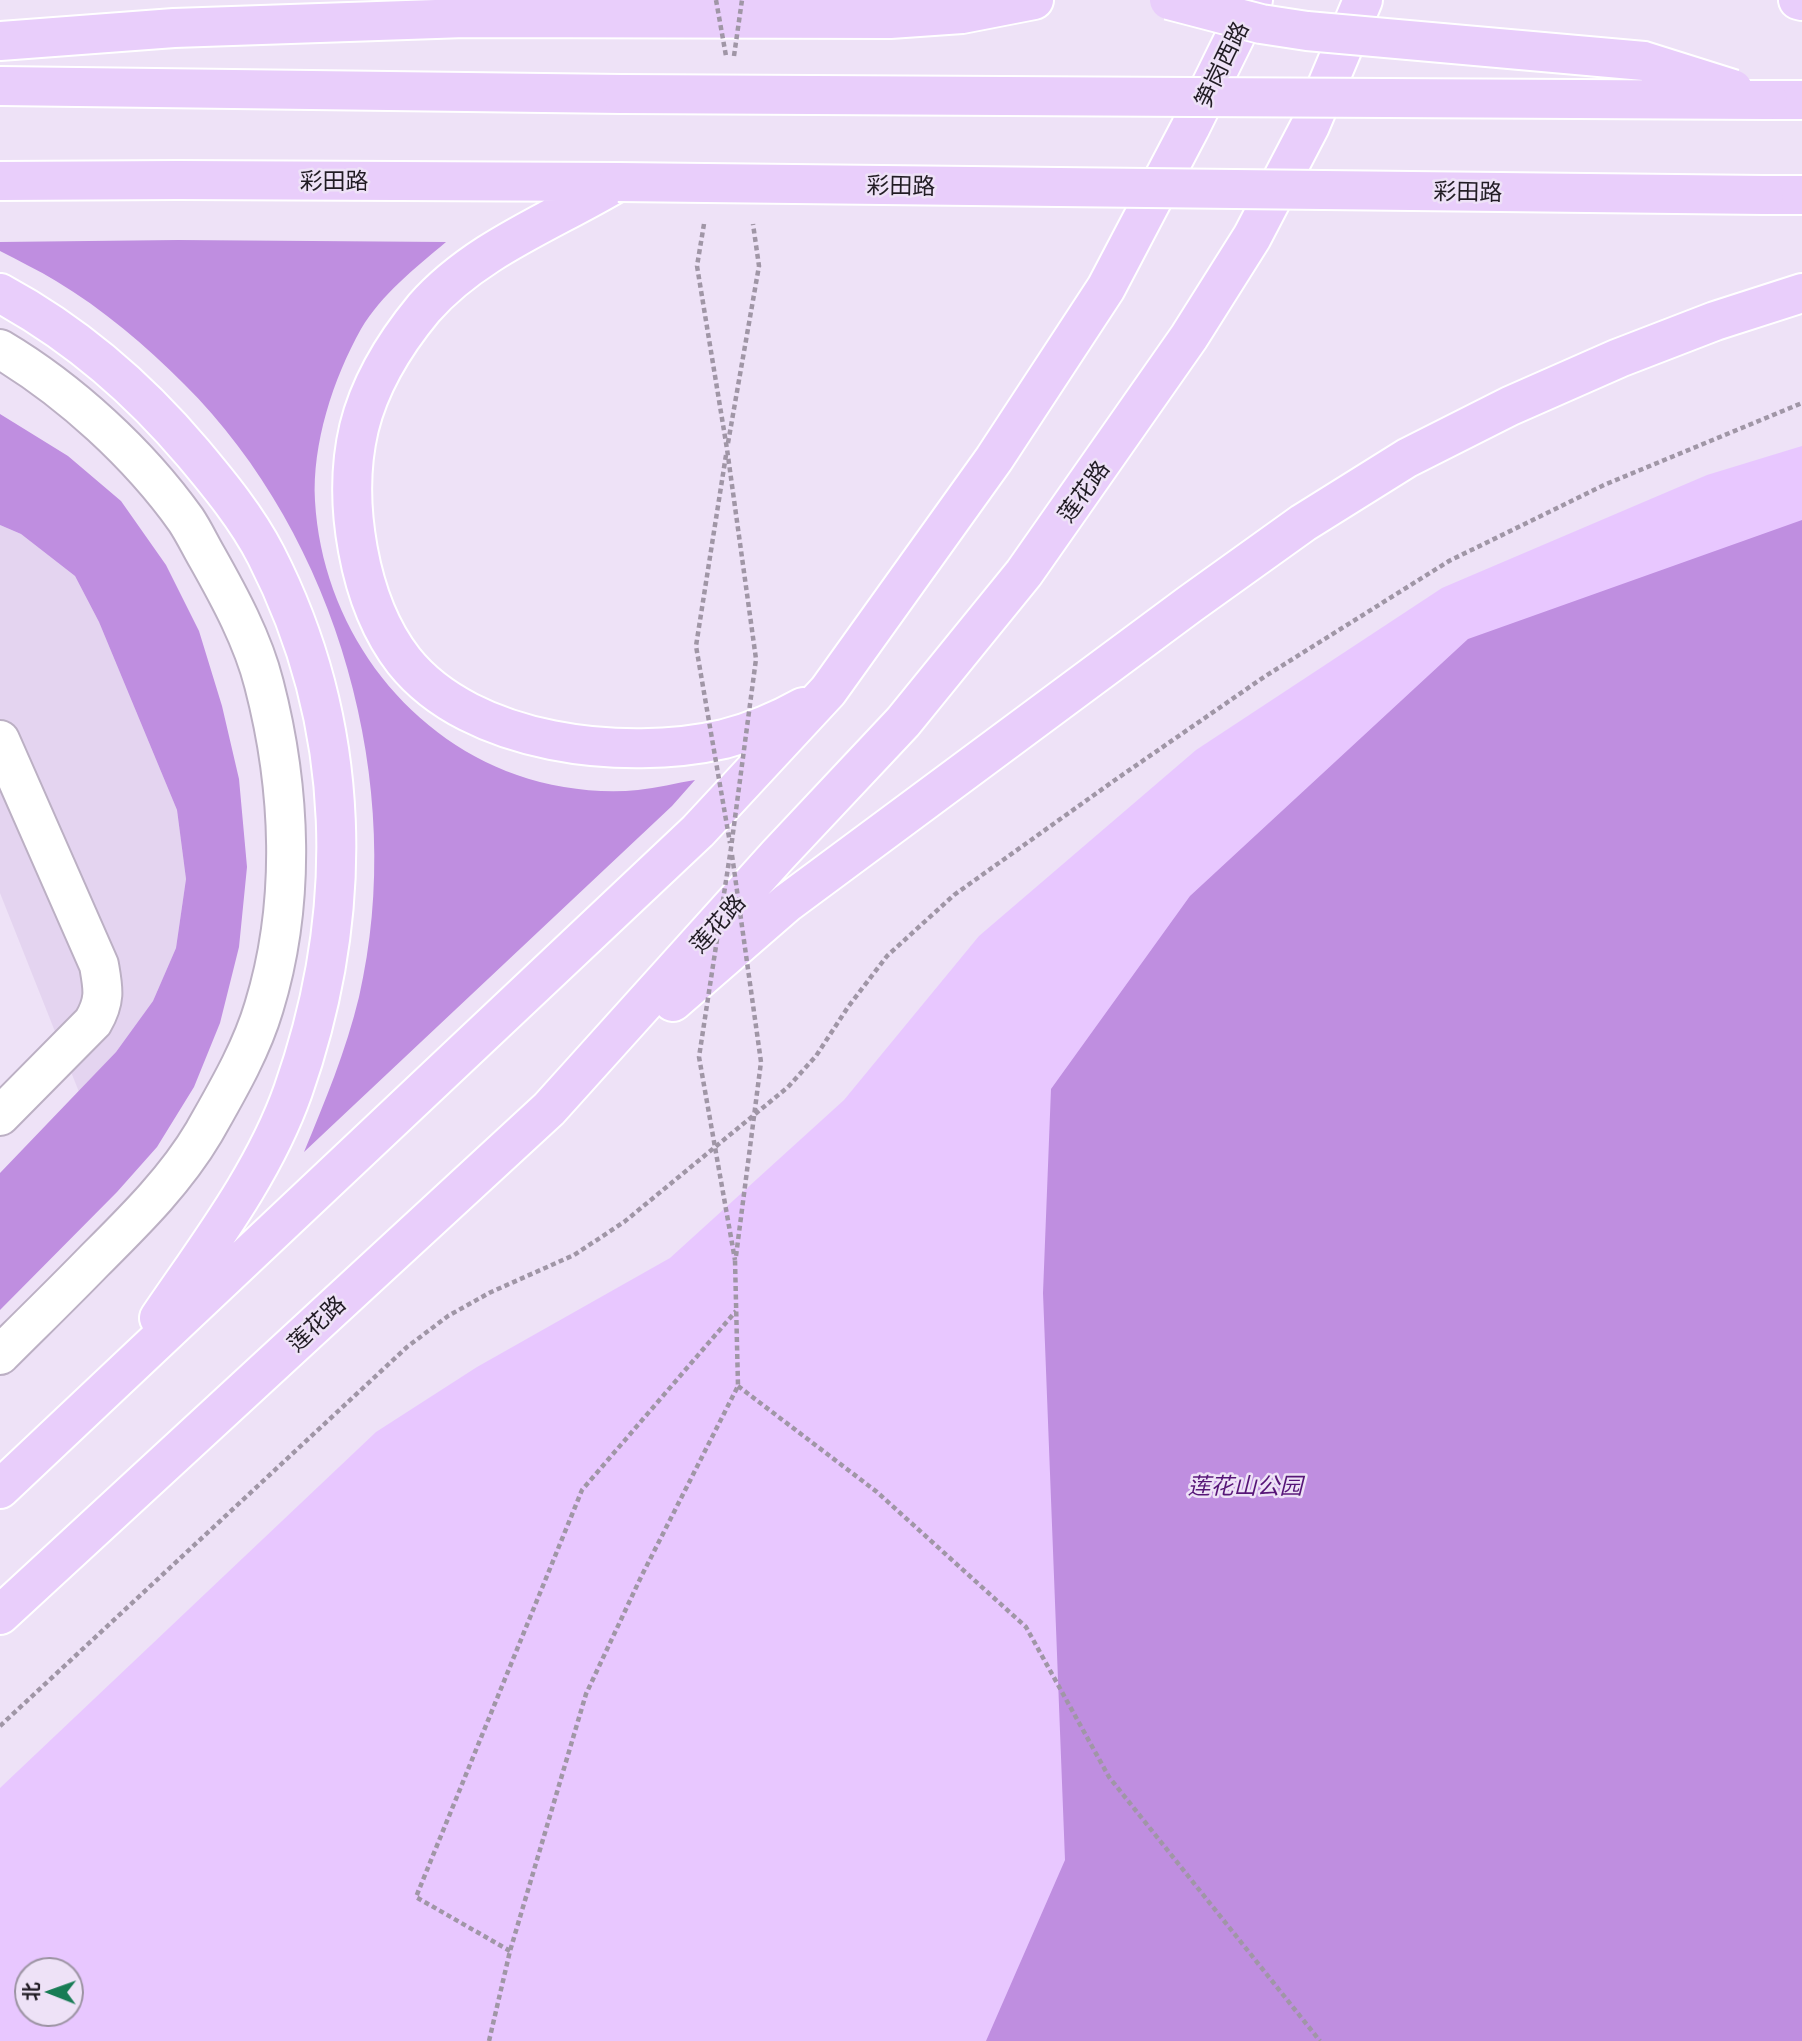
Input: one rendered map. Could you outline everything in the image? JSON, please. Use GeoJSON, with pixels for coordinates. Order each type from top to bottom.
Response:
{"type":"FeatureCollection","features":[{"type":"Feature","properties":{"kind":"main road"},"geometry":{"type":"LineString","coordinates":[[0,41],[173,28],[465,18],[890,19],[962,14],[1034,0]]}},
{"type":"Feature","properties":{"kind":"main road"},"geometry":{"type":"LineString","coordinates":[[1169,0],[1261,24],[1307,31],[1644,61],[1785,100]]}},
{"type":"Feature","properties":{"kind":"main road","name":"笋岗西路"},"geometry":{"type":"LineString","coordinates":[[828,691],[994,459],[1106,288],[1190,128],[1252,0]]}},
{"type":"Feature","properties":{"kind":"main road","name":"莲花路"},"geometry":{"type":"LineString","coordinates":[[0,1615],[549,1109],[778,855],[904,722],[1024,573],[1189,337],[1252,237],[1310,126],[1363,0]]}},
{"type":"Feature","properties":{"kind":"main road"},"geometry":{"type":"LineString","coordinates":[[0,86],[622,94],[1785,100]]}},
{"type":"Feature","properties":{"kind":"main road","name":"彩田路"},"geometry":{"type":"LineString","coordinates":[[0,181],[618,181],[1802,195]]}},
{"type":"Feature","properties":{"kind":"main road"},"geometry":{"type":"LineString","coordinates":[[618,181],[508,242],[443,288],[392,351],[380,373],[359,428],[353,480],[355,532],[360,561],[377,615],[404,661],[448,700],[471,713],[515,731],[566,742],[630,747],[691,744],[723,739],[751,731],[793,713],[828,691]]}},
{"type":"Feature","properties":{"kind":"main road"},"geometry":{"type":"LineString","coordinates":[[0,293],[40,315],[102,361],[167,422],[220,486],[264,553],[294,617],[317,685],[332,767],[338,849],[333,925],[321,1001],[292,1093],[255,1173],[116,1380]]}},
{"type":"Feature","properties":{"kind":"main road"},"geometry":{"type":"LineString","coordinates":[[549,1109],[788,903],[1303,523],[1407,458],[1510,405],[1619,358],[1715,321],[1802,293]]}},
{"type":"Feature","properties":{"kind":"main road"},"geometry":{"type":"LineString","coordinates":[[0,1489],[698,831],[828,691]]}},
{"type":"Feature","properties":{"kind":"lane"},"geometry":{"type":"LineString","coordinates":[[0,349],[36,370],[104,429],[149,475],[187,521],[244,629],[264,682],[285,814],[281,936],[264,1008],[246,1054],[202,1135],[152,1204],[0,1355]]}},
{"type":"Feature","properties":{"kind":"lane"},"geometry":{"type":"LineString","coordinates":[[0,740],[99,965],[103,990],[102,1007],[93,1022],[0,1116]]}},
{"type":"Feature","properties":{"kind":"path"},"geometry":{"type":"LineString","coordinates":[[716,0],[730,69],[742,0]]}},
{"type":"Feature","properties":{"kind":"path"},"geometry":{"type":"LineString","coordinates":[[706,214],[696,266],[727,449],[756,659],[699,1057],[735,1260]]}},
{"type":"Feature","properties":{"kind":"path"},"geometry":{"type":"LineString","coordinates":[[489,2041],[510,1951],[586,1694],[640,1577],[738,1386],[735,1260],[761,1062],[731,848],[696,646],[759,266],[751,214]]}},
{"type":"Feature","properties":{"kind":"path"},"geometry":{"type":"LineString","coordinates":[[0,1726],[407,1347],[448,1316],[489,1293],[574,1255],[624,1222],[788,1087],[816,1056],[848,1007],[887,956],[954,895],[1264,677],[1449,561],[1604,485],[1802,403]]}},
{"type":"Feature","properties":{"kind":"path"},"geometry":{"type":"LineString","coordinates":[[510,1951],[416,1897],[582,1490],[736,1310]]}},
{"type":"Feature","properties":{"kind":"path"},"geometry":{"type":"LineString","coordinates":[[738,1386],[877,1492],[1026,1627],[1110,1777],[1320,2041]]}},
{"type":"Feature","properties":{"kind":"shaded area"},"geometry":{"type":"Polygon","coordinates":[[[0,525],[21,534],[75,576],[99,622],[177,810],[186,879],[176,948],[153,1001],[116,1052],[79,1092],[0,893],[0,525]]]}},
{"type":"Feature","properties":{"kind":"green space"},"geometry":{"type":"Polygon","coordinates":[[[0,242],[446,242],[389,293],[369,316],[351,348],[326,412],[317,457],[315,501],[321,546],[333,590],[351,630],[375,668],[404,702],[437,732],[475,756],[517,775],[561,787],[608,791],[645,789],[695,780],[672,806],[304,1152],[354,1017],[372,917],[374,834],[366,751],[348,669],[320,590],[283,515],[238,446],[184,384],[123,329],[73,292],[0,251],[0,242]]]}},
{"type":"Feature","properties":{"kind":"green space"},"geometry":{"type":"Polygon","coordinates":[[[0,414],[68,456],[121,501],[166,565],[199,631],[222,706],[239,779],[247,867],[239,947],[220,1023],[194,1087],[157,1147],[117,1192],[0,1310],[0,1173],[116,1052],[153,1001],[176,948],[186,879],[177,810],[99,622],[75,576],[21,534],[0,525],[0,414]]]}},
{"type":"Feature","properties":{"kind":"green space","name":"莲花山公园"},"geometry":{"type":"Polygon","coordinates":[[[1802,446],[1802,2041],[0,2041],[0,1788],[376,1432],[477,1367],[670,1258],[844,1100],[979,936],[1196,750],[1442,588],[1707,475],[1802,446]]]}},
{"type":"Feature","properties":{"kind":"green space"},"geometry":{"type":"Polygon","coordinates":[[[1802,520],[1802,2041],[986,2041],[1065,1860],[1043,1293],[1051,1089],[1190,896],[1468,639],[1802,520]]]}}]}
